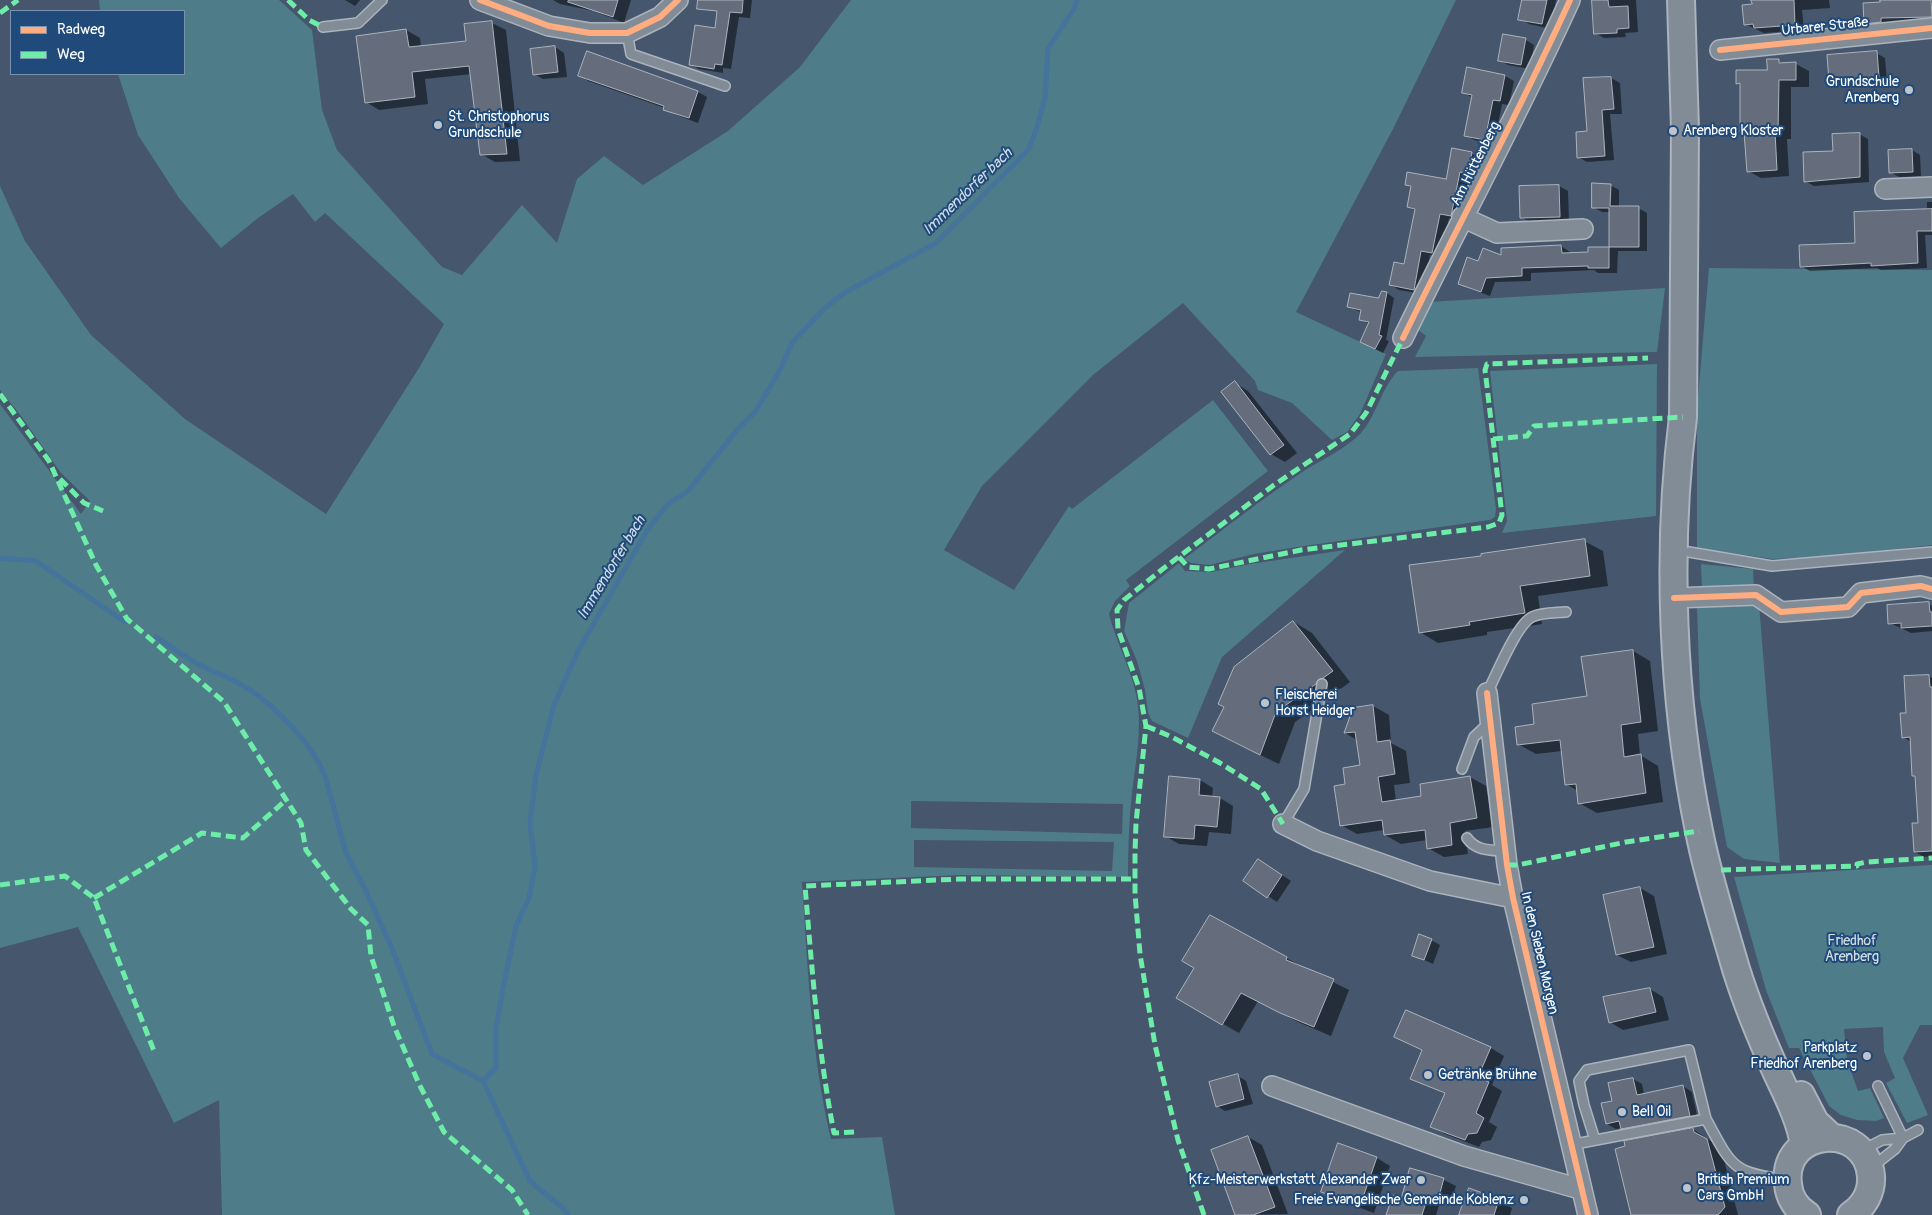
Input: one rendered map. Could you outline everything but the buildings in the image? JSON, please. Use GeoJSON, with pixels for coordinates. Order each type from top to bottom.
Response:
{"type":"FeatureCollection","features":[{"type":"Feature","properties":{"kind":"main road"},"geometry":{"type":"LineString","coordinates":[[1681,0],[1684,32],[1685,130],[1683,417],[1675,530],[1695,734],[1715,845],[1752,985],[1770,1034],[1811,1115],[1830,1137]]}},
{"type":"Feature","properties":{"kind":"main road"},"geometry":{"type":"LineString","coordinates":[[1683,417],[1687,448],[1690,552],[1682,598],[1685,747],[1699,831],[1745,996],[1798,1122],[1804,1145]]}},
{"type":"Feature","properties":{"kind":"main road"},"geometry":{"type":"LineString","coordinates":[[1807,1215],[1797,1207],[1792,1199],[1787,1179],[1791,1160],[1804,1145],[1821,1138],[1830,1137],[1847,1141],[1865,1160],[1871,1187],[1861,1211]]}},
{"type":"Feature","properties":{"kind":"street"},"geometry":{"type":"LineString","coordinates":[[480,0],[549,26],[590,33],[627,33],[660,17],[678,0]]}},
{"type":"Feature","properties":{"kind":"street","name":"Am Hüttenberg"},"geometry":{"type":"LineString","coordinates":[[1403,338],[1462,217],[1535,77],[1570,0]]}},
{"type":"Feature","properties":{"kind":"street","name":"Urbarer Straße"},"geometry":{"type":"LineString","coordinates":[[1720,50],[1932,28]]}},
{"type":"Feature","properties":{"kind":"street"},"geometry":{"type":"LineString","coordinates":[[1885,189],[1932,188]]}},
{"type":"Feature","properties":{"kind":"street","name":"Am Hüttenberg"},"geometry":{"type":"LineString","coordinates":[[1462,217],[1497,232],[1583,229]]}},
{"type":"Feature","properties":{"kind":"street"},"geometry":{"type":"LineString","coordinates":[[1682,598],[1756,595],[1781,612],[1848,607],[1861,592],[1921,586],[1932,590]]}},
{"type":"Feature","properties":{"kind":"street","name":"In den Sieben Morgen"},"geometry":{"type":"LineString","coordinates":[[1487,693],[1505,851],[1513,898],[1580,1189],[1588,1215]]}},
{"type":"Feature","properties":{"kind":"street","name":"In den Sieben Morgen"},"geometry":{"type":"LineString","coordinates":[[1283,824],[1317,841],[1430,881],[1513,898]]}},
{"type":"Feature","properties":{"kind":"street"},"geometry":{"type":"LineString","coordinates":[[1272,1086],[1464,1156],[1580,1189]]}},
{"type":"Feature","properties":{"kind":"lane"},"geometry":{"type":"LineString","coordinates":[[323,27],[358,23],[382,0]]}},
{"type":"Feature","properties":{"kind":"lane"},"geometry":{"type":"LineString","coordinates":[[627,33],[631,54],[726,86]]}},
{"type":"Feature","properties":{"kind":"lane"},"geometry":{"type":"LineString","coordinates":[[1690,552],[1772,566],[1932,552]]}},
{"type":"Feature","properties":{"kind":"lane"},"geometry":{"type":"LineString","coordinates":[[1487,693],[1523,624],[1528,619],[1539,614],[1566,612]]}},
{"type":"Feature","properties":{"kind":"lane"},"geometry":{"type":"LineString","coordinates":[[1283,824],[1304,789],[1322,684]]}},
{"type":"Feature","properties":{"kind":"lane"},"geometry":{"type":"LineString","coordinates":[[1462,769],[1474,736],[1490,722]]}},
{"type":"Feature","properties":{"kind":"lane"},"geometry":{"type":"LineString","coordinates":[[1466,838],[1471,844],[1483,850],[1505,851]]}},
{"type":"Feature","properties":{"kind":"lane"},"geometry":{"type":"LineString","coordinates":[[1596,1140],[1584,1105],[1579,1081],[1587,1070],[1689,1050],[1706,1119],[1727,1156],[1742,1171],[1760,1177],[1787,1179]]}},
{"type":"Feature","properties":{"kind":"lane"},"geometry":{"type":"LineString","coordinates":[[1878,1086],[1903,1138]]}},
{"type":"Feature","properties":{"kind":"lane"},"geometry":{"type":"LineString","coordinates":[[1570,1145],[1706,1119]]}},
{"type":"Feature","properties":{"kind":"lane"},"geometry":{"type":"LineString","coordinates":[[1865,1160],[1882,1140],[1903,1138],[1918,1130]]}},
{"type":"Feature","properties":{"kind":"lane"},"geometry":{"type":"LineString","coordinates":[[1865,1160],[1880,1159],[1895,1149],[1903,1138]]}},
{"type":"Feature","properties":{"kind":"green space"},"geometry":{"type":"Polygon","coordinates":[[[99,0],[279,0],[312,30],[322,110],[337,150],[442,267],[462,275],[522,205],[557,243],[577,179],[604,156],[643,185],[728,131],[800,67],[851,0],[1456,0],[1393,129],[1296,312],[1386,354],[1360,414],[1347,432],[1332,440],[1292,403],[1258,390],[1255,381],[1183,303],[1093,375],[982,486],[944,550],[1014,590],[1069,506],[1072,509],[1213,400],[1268,471],[1126,580],[1130,586],[1115,601],[1109,614],[1136,694],[1139,719],[1130,814],[1128,877],[960,875],[802,882],[815,1043],[824,1107],[831,1139],[882,1137],[895,1215],[222,1215],[219,1100],[174,1123],[78,927],[0,948],[0,404],[81,514],[90,501],[61,473],[21,416],[0,390],[0,186],[25,241],[91,335],[185,419],[326,514],[419,368],[444,324],[325,213],[315,222],[293,194],[258,218],[221,248],[179,198],[138,135],[118,75],[185,75],[185,10],[100,10],[99,0]],[[911,801],[911,828],[1122,834],[1123,804],[911,801]],[[914,840],[914,867],[1112,871],[1114,842],[914,840]]]}},
{"type":"Feature","properties":{"kind":"green space"},"geometry":{"type":"Polygon","coordinates":[[[1709,268],[1932,270],[1932,545],[1825,557],[1772,559],[1697,548],[1697,409],[1709,268]]]}},
{"type":"Feature","properties":{"kind":"green space"},"geometry":{"type":"Polygon","coordinates":[[[1665,288],[1657,352],[1415,357],[1426,336],[1417,329],[1428,302],[1665,288]]]}},
{"type":"Feature","properties":{"kind":"green space"},"geometry":{"type":"Polygon","coordinates":[[[1657,364],[1656,516],[1502,533],[1507,521],[1490,371],[1657,364]]]}},
{"type":"Feature","properties":{"kind":"green space"},"geometry":{"type":"Polygon","coordinates":[[[1478,368],[1496,509],[1495,517],[1490,520],[1254,554],[1209,565],[1191,563],[1184,559],[1274,492],[1355,439],[1366,426],[1387,385],[1398,371],[1478,368]]]}},
{"type":"Feature","properties":{"kind":"green space"},"geometry":{"type":"Polygon","coordinates":[[[1345,550],[1222,657],[1188,738],[1152,721],[1148,713],[1145,690],[1137,661],[1124,631],[1129,603],[1179,563],[1185,571],[1211,572],[1250,564],[1345,550]]]}},
{"type":"Feature","properties":{"kind":"green space"},"geometry":{"type":"Polygon","coordinates":[[[1701,564],[1753,569],[1754,589],[1702,589],[1701,564]]]}},
{"type":"Feature","properties":{"kind":"green space"},"geometry":{"type":"Polygon","coordinates":[[[1759,604],[1780,863],[1744,859],[1727,847],[1700,699],[1697,607],[1759,604]]]}},
{"type":"Feature","properties":{"kind":"green space","name":"Friedhof Arenberg"},"geometry":{"type":"Polygon","coordinates":[[[1932,865],[1932,1025],[1920,1025],[1903,1058],[1928,1115],[1907,1123],[1886,1083],[1895,1078],[1884,1052],[1883,1027],[1844,1029],[1847,1060],[1858,1091],[1870,1088],[1884,1118],[1876,1121],[1857,1120],[1841,1115],[1829,1106],[1799,1048],[1789,1048],[1766,990],[1734,877],[1932,865]]]}},
{"type":"Feature","properties":{"kind":"waterway","name":"Immendorfer bach"},"geometry":{"type":"LineString","coordinates":[[568,1215],[565,1210],[530,1181],[483,1081],[496,1068],[496,1029],[503,988],[516,926],[529,898],[535,866],[530,823],[536,775],[554,705],[578,651],[648,529],[668,504],[688,491],[737,430],[755,412],[780,370],[792,343],[824,309],[844,293],[936,243],[1028,150],[1036,131],[1045,98],[1048,49],[1074,9],[1077,0]]}},
{"type":"Feature","properties":{"kind":"waterway"},"geometry":{"type":"LineString","coordinates":[[0,558],[36,561],[125,622]]}},
{"type":"Feature","properties":{"kind":"waterway"},"geometry":{"type":"LineString","coordinates":[[156,637],[195,662],[252,691],[277,712],[311,750],[325,776],[346,853],[391,946],[432,1054],[483,1081]]}},
{"type":"Feature","properties":{"kind":"marked path"},"geometry":{"type":"LineString","coordinates":[[0,13],[18,0]]}},
{"type":"Feature","properties":{"kind":"marked path"},"geometry":{"type":"LineString","coordinates":[[288,0],[309,20],[323,27]]}},
{"type":"Feature","properties":{"kind":"marked path"},"geometry":{"type":"LineString","coordinates":[[1204,1215],[1178,1140],[1155,1045],[1140,954],[1135,894],[1135,853],[1136,823],[1146,726],[1139,688],[1118,629],[1117,610],[1124,600],[1164,568],[1274,485],[1350,434],[1366,413],[1403,338]]}},
{"type":"Feature","properties":{"kind":"marked path"},"geometry":{"type":"LineString","coordinates":[[1179,557],[1188,567],[1209,569],[1301,550],[1488,527],[1499,523],[1502,515],[1485,370],[1487,364],[1648,358]]}},
{"type":"Feature","properties":{"kind":"marked path"},"geometry":{"type":"LineString","coordinates":[[0,394],[49,461],[96,565],[127,619],[224,702],[301,823],[306,850],[351,909],[368,925],[371,956],[394,1026],[419,1084],[444,1132],[512,1190],[528,1215]]}},
{"type":"Feature","properties":{"kind":"marked path"},"geometry":{"type":"LineString","coordinates":[[1493,439],[1527,436],[1534,426],[1683,417]]}},
{"type":"Feature","properties":{"kind":"marked path"},"geometry":{"type":"LineString","coordinates":[[60,479],[84,503],[103,511]]}},
{"type":"Feature","properties":{"kind":"marked path"},"geometry":{"type":"LineString","coordinates":[[1146,726],[1172,737],[1220,763],[1261,789],[1283,824]]}},
{"type":"Feature","properties":{"kind":"marked path"},"geometry":{"type":"LineString","coordinates":[[94,898],[202,833],[243,838],[286,800]]}},
{"type":"Feature","properties":{"kind":"marked path"},"geometry":{"type":"LineString","coordinates":[[1507,865],[1518,865],[1626,842],[1699,831]]}},
{"type":"Feature","properties":{"kind":"marked path"},"geometry":{"type":"LineString","coordinates":[[1721,870],[1857,866],[1857,864],[1867,862],[1932,858]]}},
{"type":"Feature","properties":{"kind":"marked path"},"geometry":{"type":"LineString","coordinates":[[0,885],[65,876],[94,898],[154,1051]]}},
{"type":"Feature","properties":{"kind":"marked path"},"geometry":{"type":"LineString","coordinates":[[854,1132],[834,1133],[820,1041],[805,886],[960,879],[1135,879]]}},
{"type":"Feature","properties":{"kind":"cycle path"},"geometry":{"type":"LineString","coordinates":[[480,0],[549,26],[590,33],[627,33],[660,17],[678,0]]}},
{"type":"Feature","properties":{"kind":"cycle path"},"geometry":{"type":"LineString","coordinates":[[1403,338],[1530,85],[1570,0]]}},
{"type":"Feature","properties":{"kind":"cycle path"},"geometry":{"type":"LineString","coordinates":[[1720,50],[1932,28]]}},
{"type":"Feature","properties":{"kind":"cycle path"},"geometry":{"type":"LineString","coordinates":[[1674,598],[1756,595],[1781,612],[1848,607],[1861,593],[1921,586],[1932,589]]}},
{"type":"Feature","properties":{"kind":"cycle path"},"geometry":{"type":"LineString","coordinates":[[1487,693],[1507,865],[1513,898],[1588,1215]]}},
{"type":"Feature","properties":{"kind":"place","name":"Grundschule Arenberg"},"geometry":{"type":"Point","coordinates":[1909,90]}},
{"type":"Feature","properties":{"kind":"place","name":"St. Christophorus Grundschule"},"geometry":{"type":"Point","coordinates":[438,125]}},
{"type":"Feature","properties":{"kind":"place","name":"Arenberg Kloster"},"geometry":{"type":"Point","coordinates":[1673,131]}},
{"type":"Feature","properties":{"kind":"place","name":"Fleischerei Horst Heidger"},"geometry":{"type":"Point","coordinates":[1265,703]}},
{"type":"Feature","properties":{"kind":"place","name":"Parkplatz Friedhof Arenberg"},"geometry":{"type":"Point","coordinates":[1867,1056]}},
{"type":"Feature","properties":{"kind":"place","name":"Getränke Brühne"},"geometry":{"type":"Point","coordinates":[1428,1075]}},
{"type":"Feature","properties":{"kind":"place","name":"Bell Oil"},"geometry":{"type":"Point","coordinates":[1622,1112]}},
{"type":"Feature","properties":{"kind":"place","name":"Kfz-Meisterwerkstatt Alexander Zwar"},"geometry":{"type":"Point","coordinates":[1421,1180]}},
{"type":"Feature","properties":{"kind":"place","name":"British Premium Cars GmbH"},"geometry":{"type":"Point","coordinates":[1687,1188]}},
{"type":"Feature","properties":{"kind":"place","name":"Freie Evangelische Gemeinde Koblenz"},"geometry":{"type":"Point","coordinates":[1524,1200]}}]}
